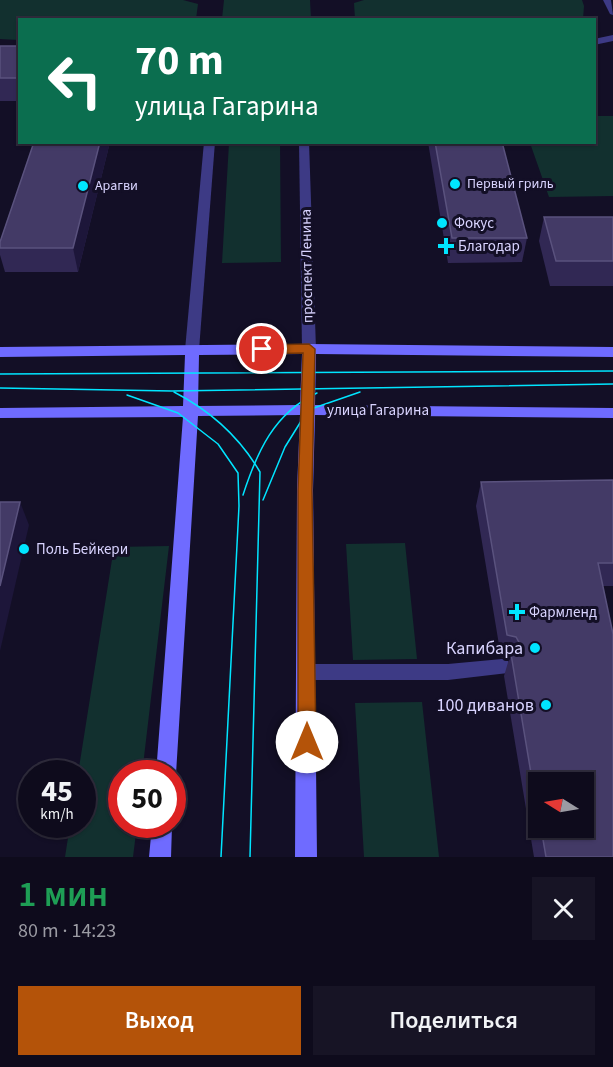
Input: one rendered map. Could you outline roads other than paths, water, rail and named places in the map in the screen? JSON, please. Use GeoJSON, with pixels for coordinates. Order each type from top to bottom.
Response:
{"type":"FeatureCollection","features":[{"type":"Feature","properties":{"kind":"main road"},"geometry":{"type":"LineString","coordinates":[[0,352],[309,349],[613,352]]}},
{"type":"Feature","properties":{"kind":"main road","name":"проспект Ленина"},"geometry":{"type":"LineString","coordinates":[[306,857],[305,490],[309,349]]}},
{"type":"Feature","properties":{"kind":"main road"},"geometry":{"type":"LineString","coordinates":[[167,760],[192,350]]}},
{"type":"Feature","properties":{"kind":"main road","name":"улица Гагарина"},"geometry":{"type":"LineString","coordinates":[[0,413],[308,410],[613,413]]}},
{"type":"Feature","properties":{"kind":"main road"},"geometry":{"type":"LineString","coordinates":[[160,857],[161,838]]}},
{"type":"Feature","properties":{"kind":"street"},"geometry":{"type":"LineString","coordinates":[[607,0],[613,12]]}},
{"type":"Feature","properties":{"kind":"street"},"geometry":{"type":"LineString","coordinates":[[596,42],[613,38]]}},
{"type":"Feature","properties":{"kind":"street"},"geometry":{"type":"LineString","coordinates":[[192,350],[210,144]]}},
{"type":"Feature","properties":{"kind":"street","name":"проспект Ленина"},"geometry":{"type":"LineString","coordinates":[[304,144],[309,349]]}},
{"type":"Feature","properties":{"kind":"street"},"geometry":{"type":"LineString","coordinates":[[307,672],[448,672],[502,667]]}},
{"type":"Feature","properties":{"kind":"tram line"},"geometry":{"type":"LineString","coordinates":[[0,374],[613,371]]}},
{"type":"Feature","properties":{"kind":"tram line"},"geometry":{"type":"LineString","coordinates":[[0,388],[172,391],[613,384]]}},
{"type":"Feature","properties":{"kind":"tram line"},"geometry":{"type":"LineString","coordinates":[[174,392],[212,416],[243,447],[254,463]]}},
{"type":"Feature","properties":{"kind":"tram line"},"geometry":{"type":"LineString","coordinates":[[263,500],[285,447],[308,410],[360,392]]}},
{"type":"Feature","properties":{"kind":"tram line"},"geometry":{"type":"LineString","coordinates":[[254,463],[278,423],[289,411],[317,393]]}},
{"type":"Feature","properties":{"kind":"tram line"},"geometry":{"type":"LineString","coordinates":[[127,395],[178,413],[218,444],[238,473],[239,506],[221,857]]}},
{"type":"Feature","properties":{"kind":"tram line"},"geometry":{"type":"LineString","coordinates":[[243,495],[254,463]]}},
{"type":"Feature","properties":{"kind":"tram line"},"geometry":{"type":"LineString","coordinates":[[250,857],[260,472],[254,463]]}},
{"type":"Feature","properties":{"kind":"place","name":"Первый гриль"},"geometry":{"type":"Point","coordinates":[455,184]}},
{"type":"Feature","properties":{"kind":"place","name":"Арагви"},"geometry":{"type":"Point","coordinates":[83,186]}},
{"type":"Feature","properties":{"kind":"place","name":"Фокус"},"geometry":{"type":"Point","coordinates":[442,223]}},
{"type":"Feature","properties":{"kind":"place","name":"Благодар"},"geometry":{"type":"Point","coordinates":[446,246]}},
{"type":"Feature","properties":{"kind":"place","name":"Поль Бейкери"},"geometry":{"type":"Point","coordinates":[24,549]}},
{"type":"Feature","properties":{"kind":"place","name":"Фармленд"},"geometry":{"type":"Point","coordinates":[517,612]}},
{"type":"Feature","properties":{"kind":"place","name":"Капибара"},"geometry":{"type":"Point","coordinates":[535,648]}},
{"type":"Feature","properties":{"kind":"place","name":"100 диванов"},"geometry":{"type":"Point","coordinates":[546,705]}}]}
